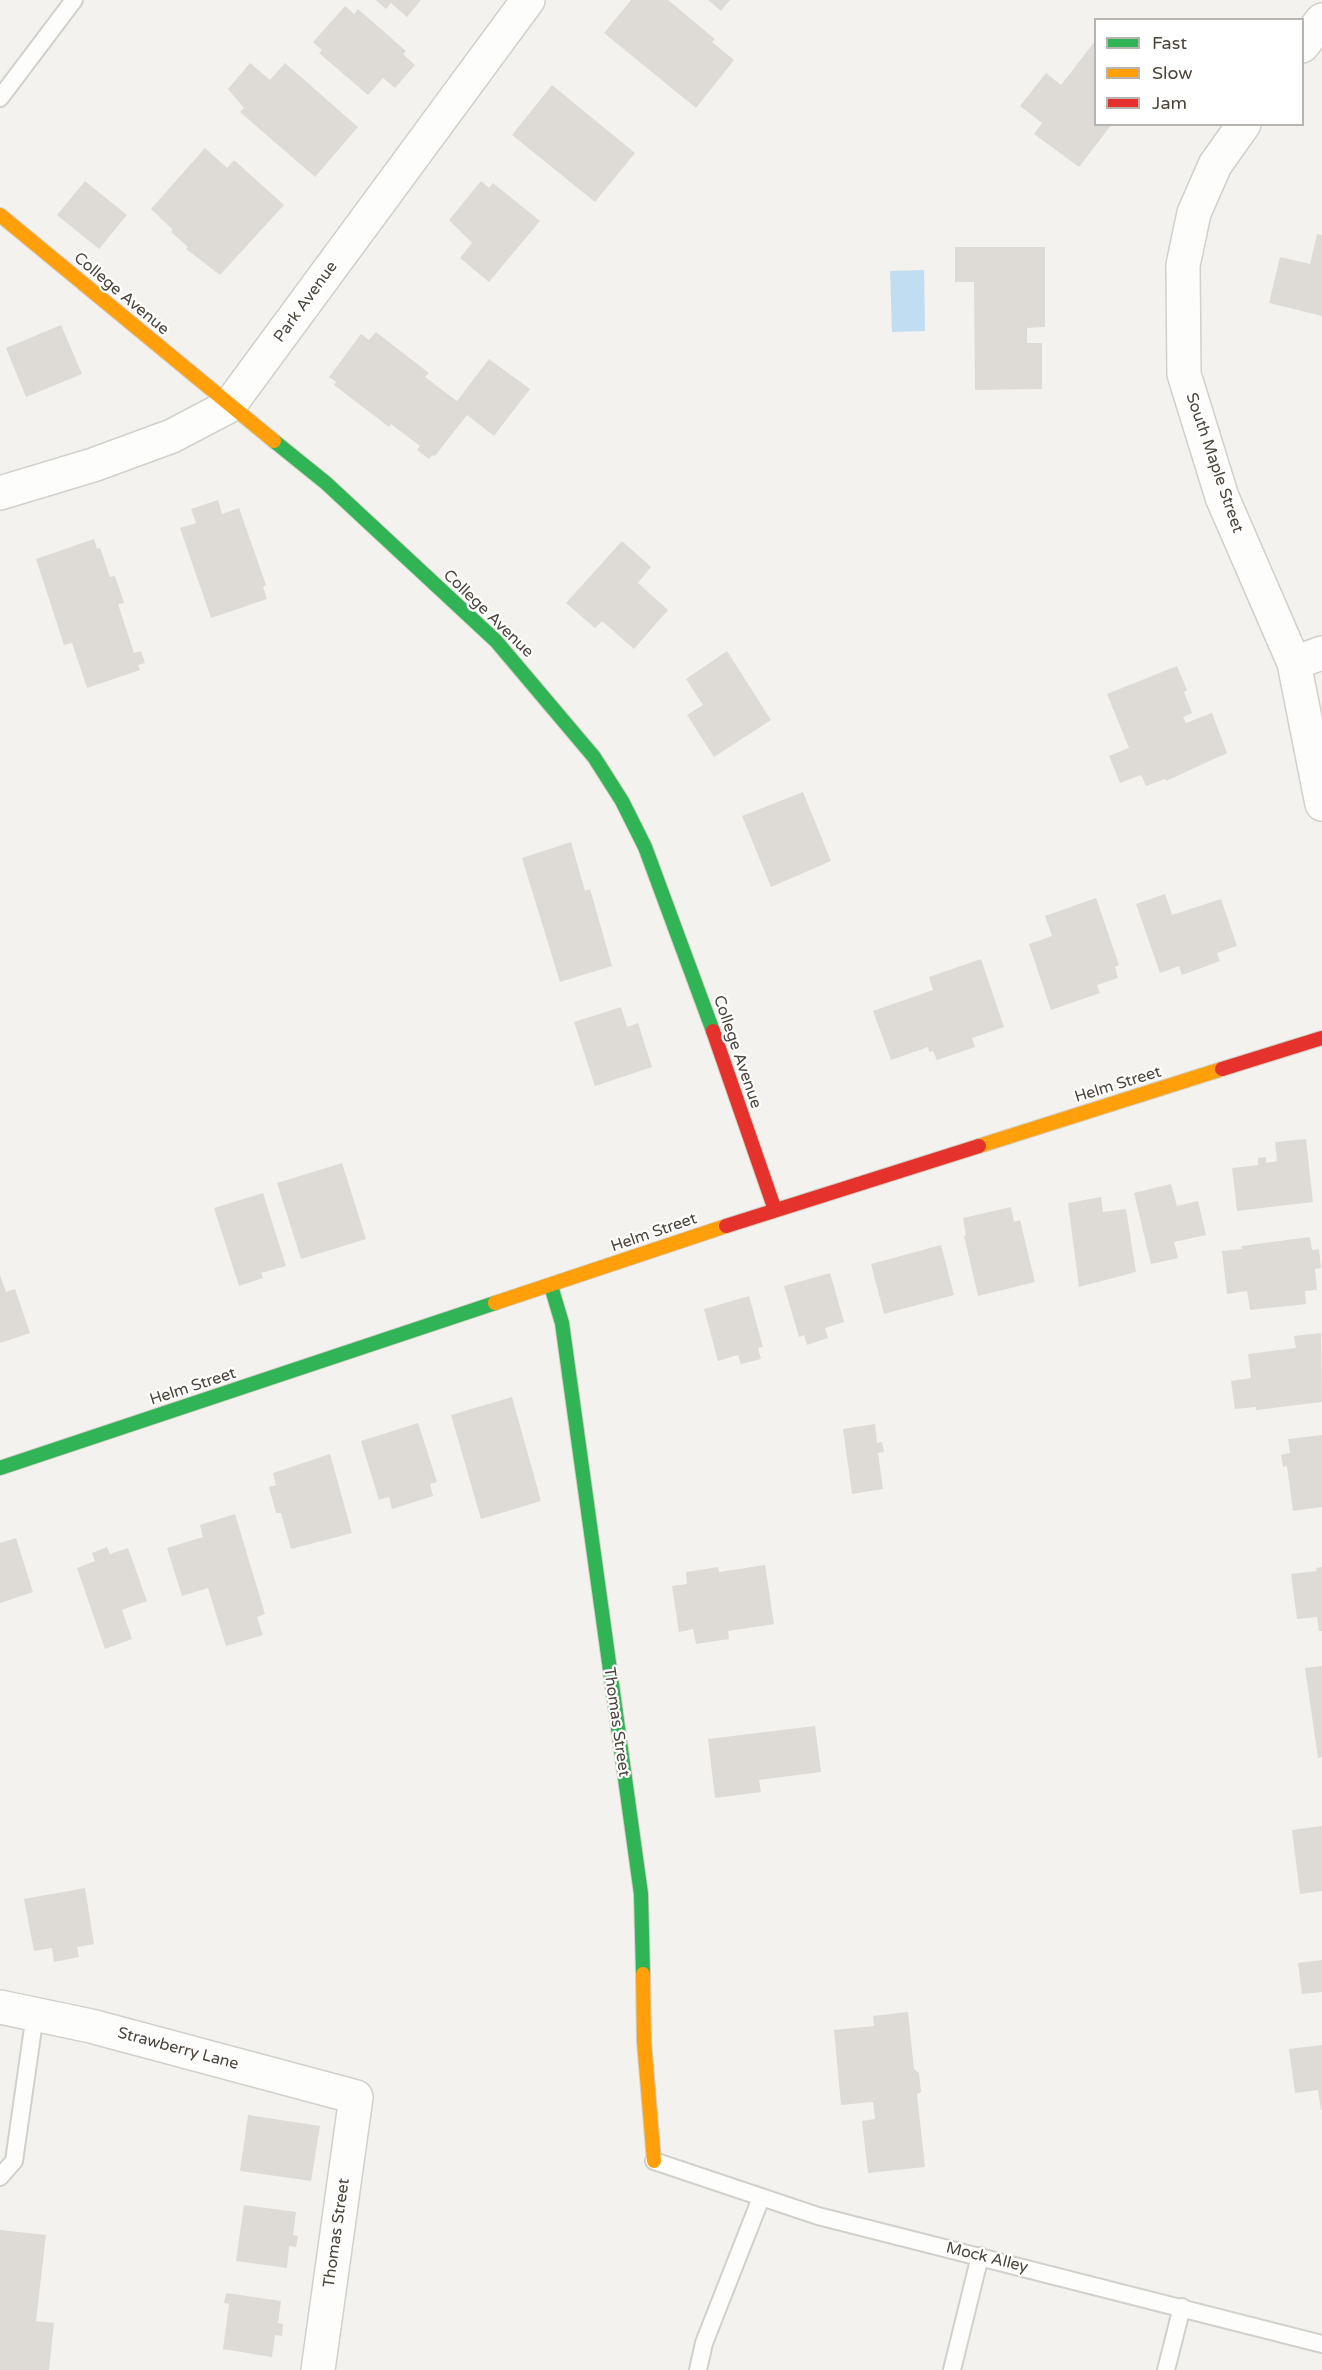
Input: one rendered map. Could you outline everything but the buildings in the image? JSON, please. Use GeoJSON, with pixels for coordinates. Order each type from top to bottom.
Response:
{"type":"FeatureCollection","features":[{"type":"Feature","properties":{"kind":"street","name":"Park Avenue"},"geometry":{"type":"LineString","coordinates":[[0,493],[93,465],[172,436],[229,406],[528,0]]}},
{"type":"Feature","properties":{"kind":"street"},"geometry":{"type":"LineString","coordinates":[[1304,43],[1322,20]]}},
{"type":"Feature","properties":{"kind":"street","name":"South Maple Street"},"geometry":{"type":"LineString","coordinates":[[1243,126],[1215,165],[1194,213],[1183,265],[1184,374],[1222,496],[1308,658],[1322,804]]}},
{"type":"Feature","properties":{"kind":"street","name":"College Avenue"},"geometry":{"type":"LineString","coordinates":[[0,215],[229,406],[326,483],[496,641],[594,758],[622,801],[645,847],[684,948],[775,1210]]}},
{"type":"Feature","properties":{"kind":"street","name":"Helm Street"},"geometry":{"type":"LineString","coordinates":[[0,1468],[775,1210],[1322,1038]]}},
{"type":"Feature","properties":{"kind":"street","name":"Thomas Street"},"geometry":{"type":"LineString","coordinates":[[551,1286],[562,1323],[641,1894],[644,2041],[654,2161]]}},
{"type":"Feature","properties":{"kind":"street","name":"Strawberry Lane"},"geometry":{"type":"LineString","coordinates":[[0,2007],[91,2026],[356,2097]]}},
{"type":"Feature","properties":{"kind":"street","name":"Thomas Street"},"geometry":{"type":"LineString","coordinates":[[318,2370],[356,2097]]}},
{"type":"Feature","properties":{"kind":"lane"},"geometry":{"type":"LineString","coordinates":[[0,98],[74,0]]}},
{"type":"Feature","properties":{"kind":"lane"},"geometry":{"type":"LineString","coordinates":[[0,2177],[14,2161],[35,2014]]}},
{"type":"Feature","properties":{"kind":"lane","name":"Mock Alley"},"geometry":{"type":"LineString","coordinates":[[654,2161],[818,2216],[1322,2344]]}},
{"type":"Feature","properties":{"kind":"lane"},"geometry":{"type":"LineString","coordinates":[[698,2370],[704,2343],[761,2198]]}},
{"type":"Feature","properties":{"kind":"lane"},"geometry":{"type":"LineString","coordinates":[[952,2370],[980,2256]]}},
{"type":"Feature","properties":{"kind":"lane"},"geometry":{"type":"LineString","coordinates":[[1166,2370],[1182,2307]]}},
{"type":"Feature","properties":{"kind":"water"},"geometry":{"type":"Polygon","coordinates":[[[924,270],[925,331],[892,332],[890,271],[924,270]]]}},
{"type":"Feature","properties":{"kind":"traffic: fast"},"geometry":{"type":"LineString","coordinates":[[274,441],[326,483],[496,641],[594,757],[622,801],[645,847],[713,1031]]}},
{"type":"Feature","properties":{"kind":"traffic: fast"},"geometry":{"type":"LineString","coordinates":[[551,1286],[562,1323],[641,1894],[643,1974]]}},
{"type":"Feature","properties":{"kind":"traffic: fast"},"geometry":{"type":"LineString","coordinates":[[0,1468],[495,1303]]}},
{"type":"Feature","properties":{"kind":"traffic: slow"},"geometry":{"type":"LineString","coordinates":[[0,215],[274,441]]}},
{"type":"Feature","properties":{"kind":"traffic: slow"},"geometry":{"type":"LineString","coordinates":[[979,1146],[1222,1069]]}},
{"type":"Feature","properties":{"kind":"traffic: slow"},"geometry":{"type":"LineString","coordinates":[[495,1303],[726,1226]]}},
{"type":"Feature","properties":{"kind":"traffic: slow"},"geometry":{"type":"LineString","coordinates":[[643,1974],[644,2041],[654,2161]]}},
{"type":"Feature","properties":{"kind":"traffic: jam"},"geometry":{"type":"LineString","coordinates":[[713,1031],[775,1210]]}},
{"type":"Feature","properties":{"kind":"traffic: jam"},"geometry":{"type":"LineString","coordinates":[[1222,1069],[1322,1038]]}},
{"type":"Feature","properties":{"kind":"traffic: jam"},"geometry":{"type":"LineString","coordinates":[[726,1226],[979,1146]]}}]}
